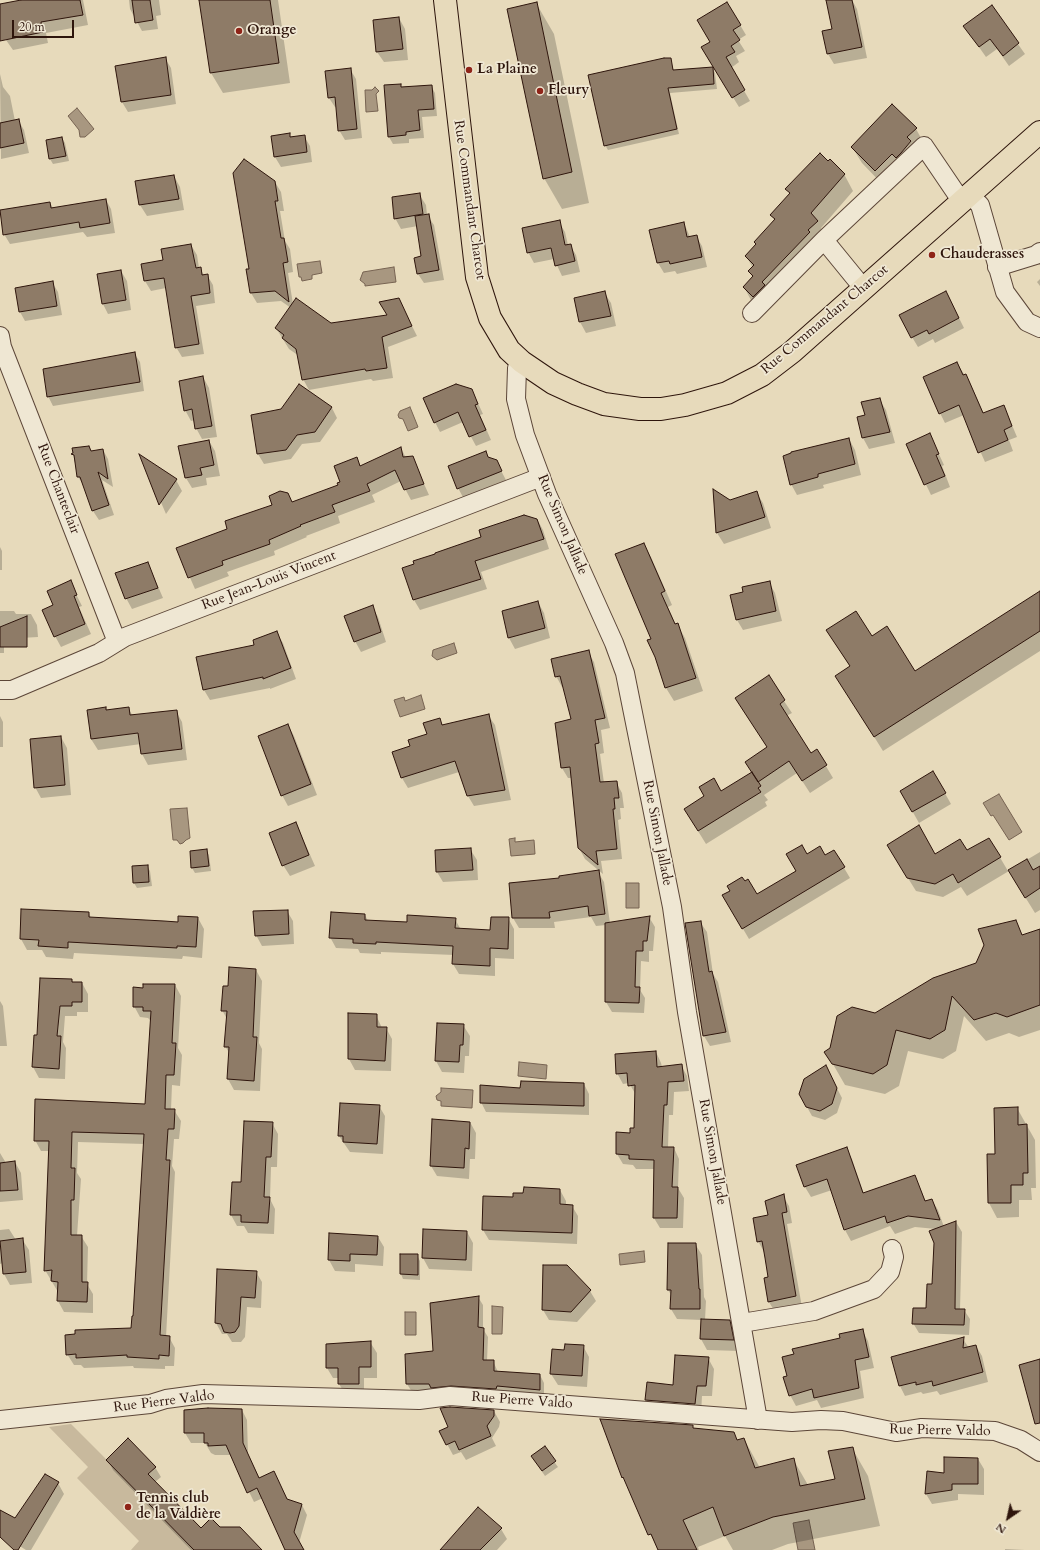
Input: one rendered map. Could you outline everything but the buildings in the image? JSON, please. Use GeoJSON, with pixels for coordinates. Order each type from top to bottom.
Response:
{"type":"FeatureCollection","features":[{"type":"Feature","properties":{"kind":"main road","name":"Rue Commandant Charcot"},"geometry":{"type":"LineString","coordinates":[[445,0],[477,277],[490,318],[509,350],[522,362],[553,383],[576,394],[604,404],[640,409],[661,409],[685,405],[727,393],[762,375],[792,352],[1040,132]]}},
{"type":"Feature","properties":{"kind":"street"},"geometry":{"type":"LineString","coordinates":[[752,313],[824,240],[924,146],[966,198],[980,205],[1005,292],[1027,322],[1040,328]]}},
{"type":"Feature","properties":{"kind":"street"},"geometry":{"type":"LineString","coordinates":[[824,240],[864,289]]}},
{"type":"Feature","properties":{"kind":"street"},"geometry":{"type":"LineString","coordinates":[[997,267],[1036,255],[1040,252]]}},
{"type":"Feature","properties":{"kind":"street","name":"Rue Chanteclair"},"geometry":{"type":"LineString","coordinates":[[0,336],[2,346],[117,642]]}},
{"type":"Feature","properties":{"kind":"street","name":"Rue Simon Jallade"},"geometry":{"type":"LineString","coordinates":[[522,362],[517,368],[516,403],[525,435],[541,477],[614,643],[625,673],[672,907],[688,1018],[758,1420]]}},
{"type":"Feature","properties":{"kind":"street","name":"Rue Jean-Louis Vincent"},"geometry":{"type":"LineString","coordinates":[[0,690],[12,690],[99,653],[125,637],[541,477]]}},
{"type":"Feature","properties":{"kind":"street"},"geometry":{"type":"LineString","coordinates":[[742,1323],[814,1311],[874,1289],[890,1272],[894,1257],[892,1248]]}},
{"type":"Feature","properties":{"kind":"street","name":"Rue Pierre Valdo"},"geometry":{"type":"LineString","coordinates":[[0,1420],[150,1404],[166,1399],[202,1394],[419,1400],[450,1396],[758,1420],[792,1422],[821,1420],[843,1421],[886,1431],[904,1432],[922,1428],[995,1431],[1021,1440],[1040,1452]]}},
{"type":"Feature","properties":{"kind":"shaded area"},"geometry":{"type":"Polygon","coordinates":[[[375,87],[379,91],[376,94],[378,111],[366,112],[365,90],[372,90],[375,87]]]}},
{"type":"Feature","properties":{"kind":"shaded area"},"geometry":{"type":"Polygon","coordinates":[[[77,108],[94,129],[85,137],[80,137],[79,130],[68,116],[77,108]]]}},
{"type":"Feature","properties":{"kind":"shaded area"},"geometry":{"type":"Polygon","coordinates":[[[320,261],[322,273],[312,275],[312,279],[302,281],[301,277],[299,277],[297,264],[320,261]]]}},
{"type":"Feature","properties":{"kind":"shaded area"},"geometry":{"type":"Polygon","coordinates":[[[394,267],[396,282],[365,286],[365,284],[360,280],[363,272],[394,267]]]}},
{"type":"Feature","properties":{"kind":"shaded area"},"geometry":{"type":"Polygon","coordinates":[[[410,407],[418,427],[408,431],[403,419],[399,418],[398,415],[400,411],[410,407]]]}},
{"type":"Feature","properties":{"kind":"shaded area"},"geometry":{"type":"Polygon","coordinates":[[[454,643],[457,653],[437,660],[432,656],[433,650],[454,643]]]}},
{"type":"Feature","properties":{"kind":"shaded area"},"geometry":{"type":"Polygon","coordinates":[[[421,695],[425,709],[400,717],[394,700],[404,697],[405,701],[421,695]]]}},
{"type":"Feature","properties":{"kind":"shaded area"},"geometry":{"type":"Polygon","coordinates":[[[999,794],[1022,832],[1009,840],[993,815],[991,816],[983,803],[999,794]]]}},
{"type":"Feature","properties":{"kind":"shaded area"},"geometry":{"type":"Polygon","coordinates":[[[187,808],[190,838],[180,844],[177,840],[173,840],[170,809],[187,808]]]}},
{"type":"Feature","properties":{"kind":"shaded area"},"geometry":{"type":"Polygon","coordinates":[[[515,838],[515,842],[534,840],[535,854],[511,856],[509,839],[515,838]]]}},
{"type":"Feature","properties":{"kind":"shaded area"},"geometry":{"type":"Polygon","coordinates":[[[626,883],[639,883],[639,908],[626,908],[626,883]]]}},
{"type":"Feature","properties":{"kind":"shaded area"},"geometry":{"type":"Polygon","coordinates":[[[519,1062],[547,1065],[546,1079],[518,1076],[519,1062]]]}},
{"type":"Feature","properties":{"kind":"shaded area"},"geometry":{"type":"Polygon","coordinates":[[[441,1088],[473,1090],[472,1108],[441,1106],[441,1101],[437,1100],[436,1096],[441,1092],[441,1088]]]}},
{"type":"Feature","properties":{"kind":"shaded area"},"geometry":{"type":"Polygon","coordinates":[[[644,1251],[645,1262],[620,1265],[619,1254],[644,1251]]]}},
{"type":"Feature","properties":{"kind":"shaded area"},"geometry":{"type":"Polygon","coordinates":[[[492,1306],[503,1307],[502,1334],[492,1334],[492,1306]]]}},
{"type":"Feature","properties":{"kind":"shaded area"},"geometry":{"type":"Polygon","coordinates":[[[405,1312],[416,1312],[416,1335],[405,1335],[405,1312]]]}},
{"type":"Feature","properties":{"kind":"shaded area","name":"Tennis club de la Valdière"},"geometry":{"type":"Polygon","coordinates":[[[71,1424],[194,1550],[131,1550],[139,1541],[77,1478],[88,1467],[49,1427],[71,1424]]]}},
{"type":"Feature","properties":{"kind":"shaded area"},"geometry":{"type":"Polygon","coordinates":[[[809,1520],[815,1550],[798,1550],[793,1523],[809,1520]]]}},
{"type":"Feature","properties":{"kind":"place","name":"Orange"},"geometry":{"type":"Point","coordinates":[239,31]}},
{"type":"Feature","properties":{"kind":"place","name":"La Plaine"},"geometry":{"type":"Point","coordinates":[469,70]}},
{"type":"Feature","properties":{"kind":"place","name":"Fleury"},"geometry":{"type":"Point","coordinates":[540,91]}},
{"type":"Feature","properties":{"kind":"place","name":"Chauderasses"},"geometry":{"type":"Point","coordinates":[932,255]}},
{"type":"Feature","properties":{"kind":"place","name":"Tennis club de la Valdière"},"geometry":{"type":"Point","coordinates":[128,1507]}}]}
